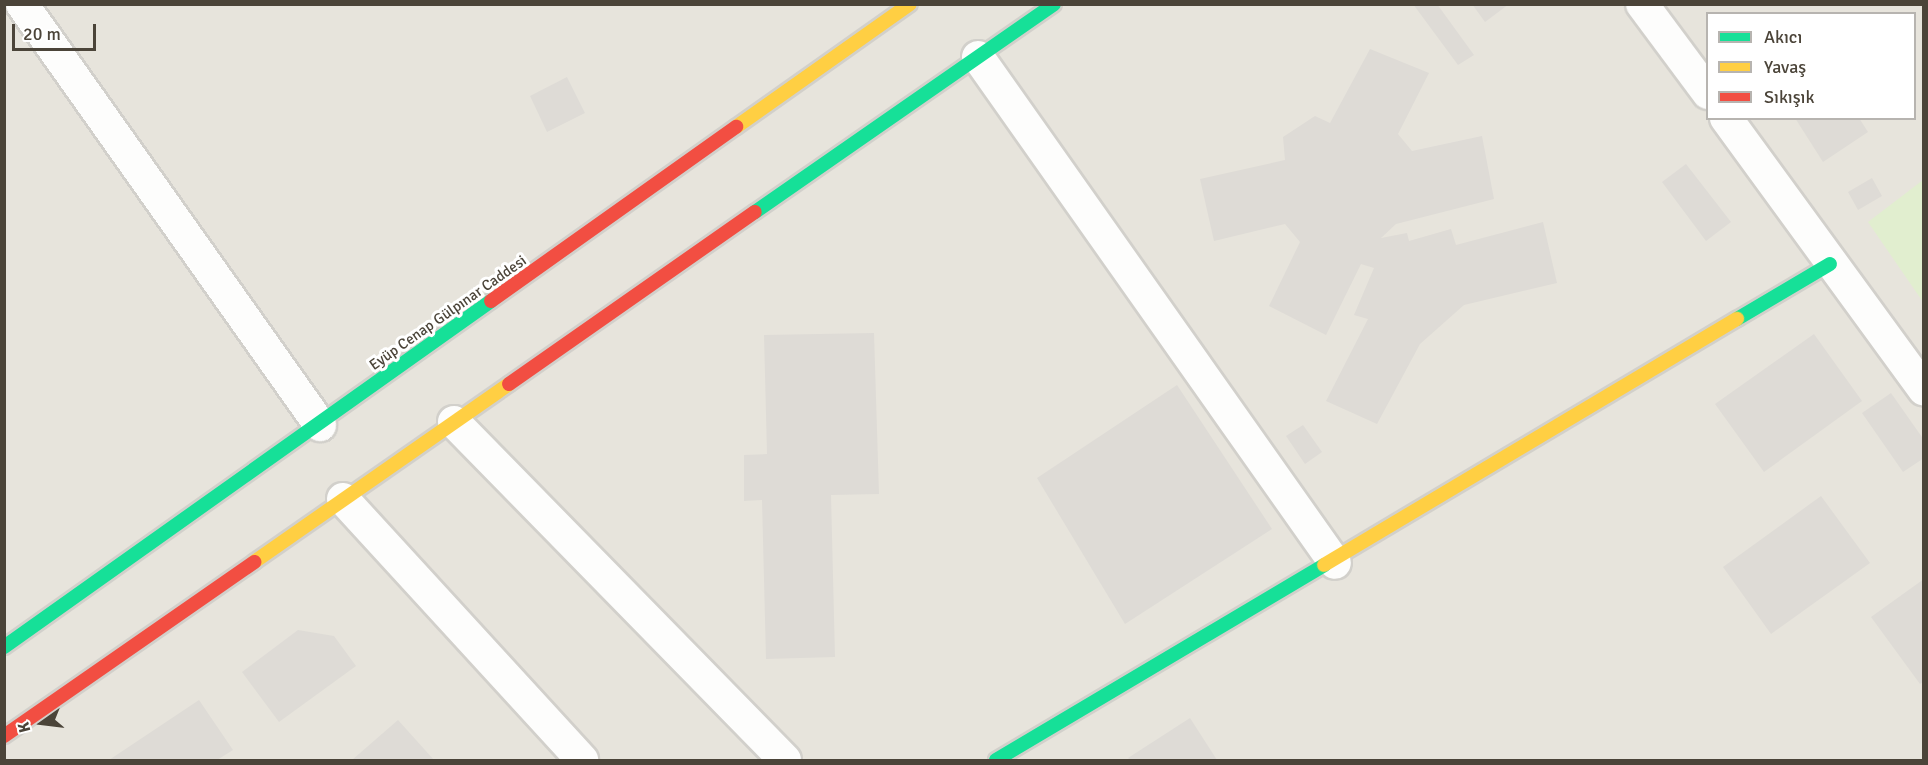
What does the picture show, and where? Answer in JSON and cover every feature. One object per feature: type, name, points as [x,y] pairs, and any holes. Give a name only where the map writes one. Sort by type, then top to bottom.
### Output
[{"type":"main road","points":[[4,736],[1054,4]]},
{"type":"main road","name":"Eyüp Cenap Gülpınar Caddesi","points":[[4,647],[320,425],[893,9]]},
{"type":"main road","points":[[996,760],[1335,563],[1830,264]]},
{"type":"street","points":[[22,4],[320,425]]},
{"type":"street","points":[[1642,4],[1706,92]]},
{"type":"street","points":[[978,57],[1335,563]]},
{"type":"street","points":[[1727,120],[1923,390]]},
{"type":"street","points":[[454,422],[785,760]]},
{"type":"street","points":[[343,499],[582,760]]},
{"type":"shaded area","points":[[5,5],[1923,5],[1923,760],[5,760]]},
{"type":"green space","points":[[1923,180],[1923,302],[1868,222]]},
{"type":"building","points":[[1413,4],[1437,4],[1474,55],[1458,65]]},
{"type":"building","points":[[1472,4],[1509,4],[1485,22]]},
{"type":"building","points":[[1370,49],[1429,73],[1398,134],[1412,151],[1482,136],[1494,199],[1396,224],[1381,238],[1407,233],[1409,241],[1451,229],[1456,245],[1543,222],[1557,283],[1464,305],[1420,344],[1377,424],[1326,401],[1368,319],[1354,315],[1374,268],[1361,264],[1326,335],[1269,306],[1300,242],[1285,224],[1214,241],[1200,179],[1285,160],[1283,137],[1315,116],[1330,123]]},
{"type":"building","points":[[567,77],[585,113],[547,132],[530,96]]},
{"type":"building","points":[[1796,120],[1860,120],[1868,132],[1823,162]]},
{"type":"building","points":[[1686,164],[1731,222],[1706,241],[1662,182]]},
{"type":"building","points":[[1872,178],[1882,196],[1858,210],[1848,192]]},
{"type":"building","points":[[874,333],[879,494],[831,495],[835,657],[766,659],[762,500],[744,501],[744,455],[767,454],[764,335]]},
{"type":"building","points":[[1814,334],[1862,401],[1764,472],[1715,404]]},
{"type":"building","points":[[1177,385],[1272,529],[1125,624],[1037,478]]},
{"type":"building","points":[[1891,393],[1924,440],[1924,458],[1903,472],[1862,413]]},
{"type":"building","points":[[1303,425],[1322,452],[1305,464],[1286,436]]},
{"type":"building","points":[[1821,496],[1870,563],[1771,634],[1723,567]]},
{"type":"building","points":[[1924,579],[1924,681],[1920,684],[1871,617]]},
{"type":"building","points":[[298,630],[334,636],[356,666],[279,722],[242,672]]},
{"type":"building","points":[[199,700],[233,750],[217,760],[109,760]]},
{"type":"building","points":[[1190,718],[1217,760],[1130,760],[1128,758]]},
{"type":"building","points":[[398,720],[434,760],[352,760]]},
{"type":"traffic: fast","points":[[755,212],[1054,4]]},
{"type":"traffic: fast","points":[[1737,319],[1830,264]]},
{"type":"traffic: fast","points":[[4,647],[491,301]]},
{"type":"traffic: fast","points":[[996,760],[1324,565]]},
{"type":"traffic: slow","points":[[736,127],[910,4]]},
{"type":"traffic: slow","points":[[1324,565],[1737,319]]},
{"type":"traffic: slow","points":[[254,562],[509,384]]},
{"type":"traffic: jam","points":[[491,301],[736,127]]},
{"type":"traffic: jam","points":[[509,384],[755,212]]},
{"type":"traffic: jam","points":[[4,736],[254,562]]}]
